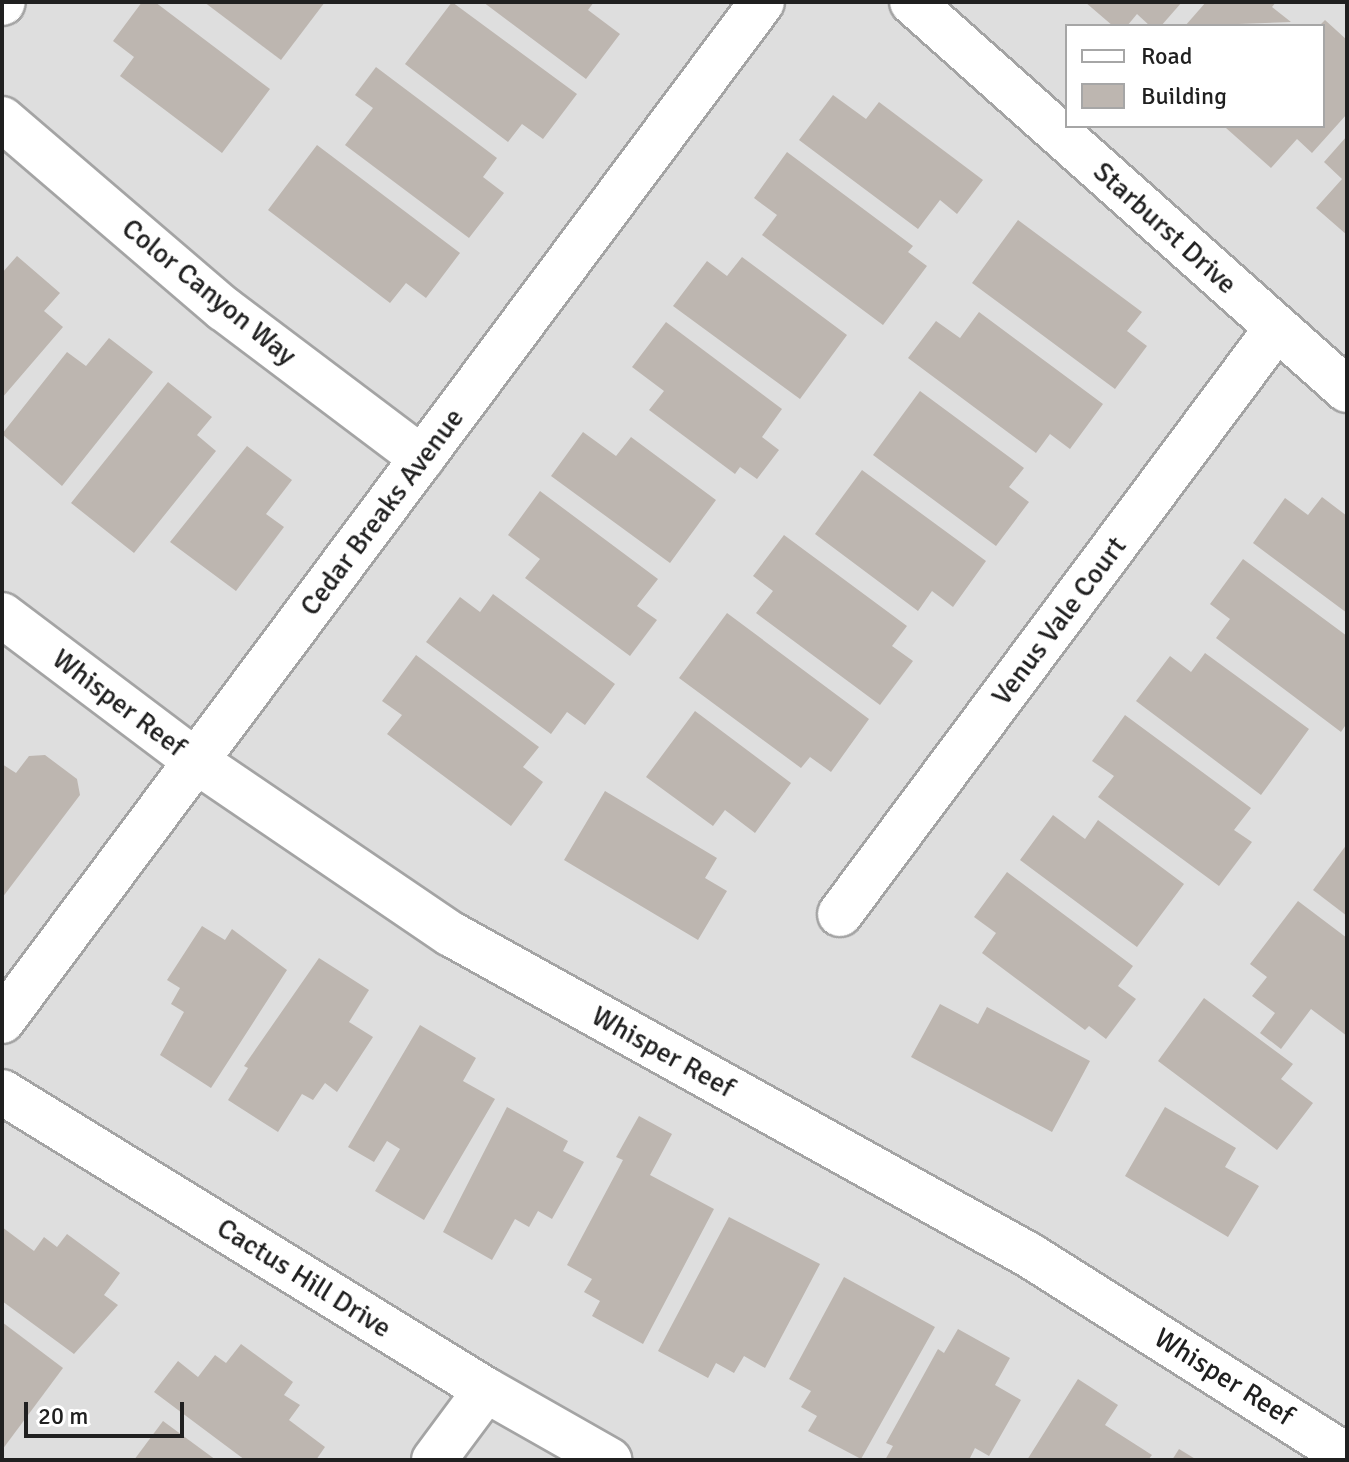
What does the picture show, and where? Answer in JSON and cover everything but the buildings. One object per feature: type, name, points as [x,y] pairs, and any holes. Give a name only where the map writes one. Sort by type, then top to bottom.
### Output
[{"type":"street","name":"Cedar Breaks Avenue","points":[[2,1021],[762,2]]},
{"type":"street","name":"Starburst Drive","points":[[912,2],[1347,390]]},
{"type":"street","name":"Color Canyon Way","points":[[2,119],[224,309],[422,458]]},
{"type":"street","name":"Venus Vale Court","points":[[840,914],[1277,328]]},
{"type":"street","name":"Whisper Reef","points":[[2,615],[196,761],[451,934],[1029,1255],[1347,1456]]},
{"type":"street","name":"Cactus Hill Drive","points":[[2,1092],[486,1390],[609,1460]]},
{"type":"street","points":[[434,1460],[486,1390]]},
{"type":"shaded area","points":[[2,2],[1347,2],[1347,1460],[2,1460]]}]
